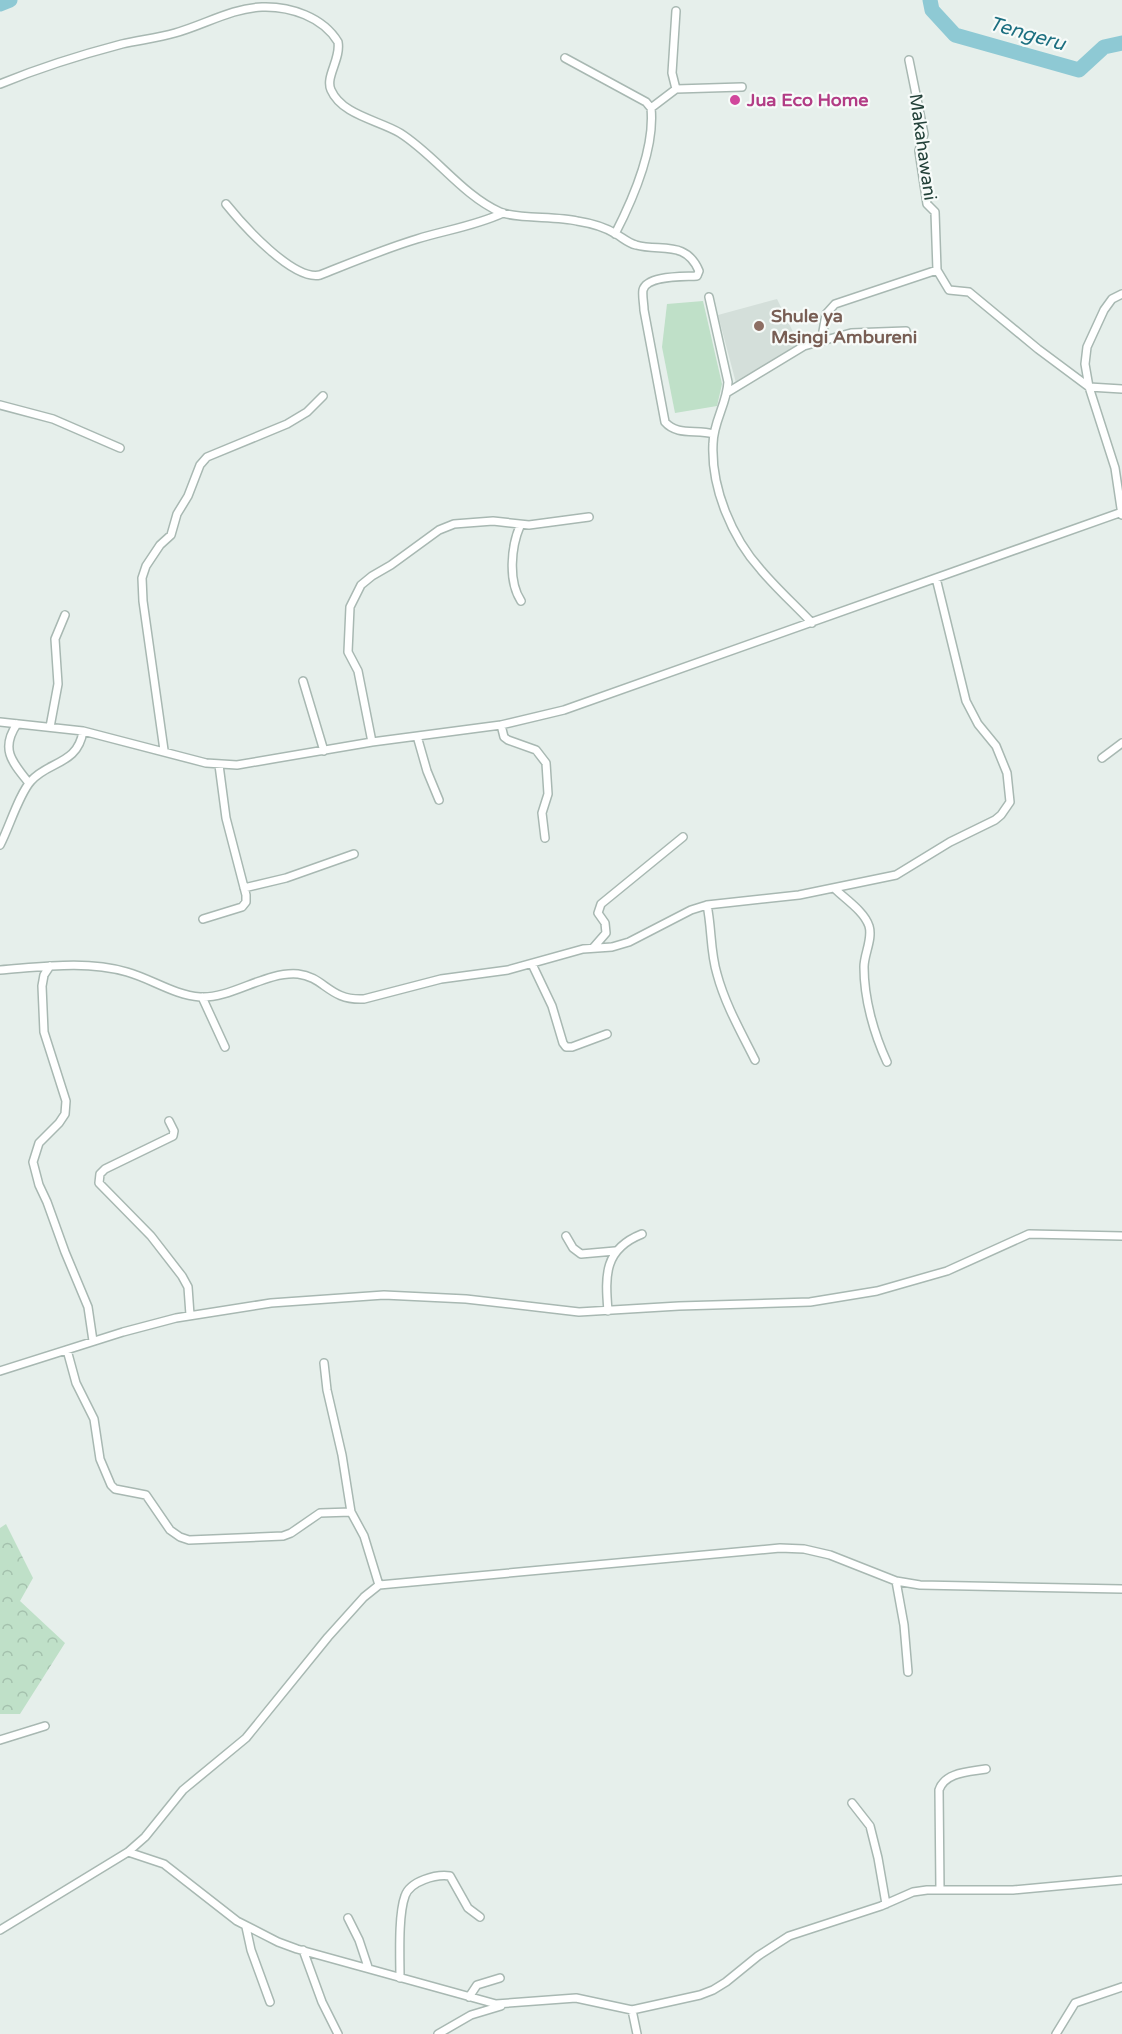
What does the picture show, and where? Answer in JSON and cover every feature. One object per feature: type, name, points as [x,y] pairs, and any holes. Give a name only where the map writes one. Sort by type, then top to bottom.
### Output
[{"type":"street","points":[[0,84],[35,69],[119,45],[174,34],[240,10],[276,7],[304,14],[317,21],[338,42],[338,58],[329,81],[335,98],[349,109],[399,133],[439,163],[482,201],[502,213],[577,220],[615,234],[628,242],[668,248],[687,254],[696,264],[699,271],[697,276],[655,279],[647,283],[643,291],[644,310],[664,422],[670,428],[679,431],[704,431],[714,434]]},
{"type":"street","points":[[676,11],[672,73],[676,89]]},
{"type":"street","points":[[564,58],[646,102],[651,108],[651,128],[646,153],[633,194],[615,234]]},
{"type":"street","name":"Makahawani","points":[[909,60],[924,134],[919,151],[927,204],[935,212],[937,270]]},
{"type":"street","points":[[651,108],[676,89],[742,87]]},
{"type":"street","points":[[226,204],[269,249],[299,272],[311,276],[320,275],[383,249],[486,221],[502,213]]},
{"type":"street","points":[[822,337],[826,314],[836,304],[937,270],[948,290],[969,292],[1038,349],[1089,387],[1122,389]]},
{"type":"street","points":[[0,722],[83,731],[219,765],[261,762],[372,742],[501,725],[564,710],[1122,513],[1115,468],[1089,387],[1085,364],[1086,350],[1104,310],[1112,299],[1122,294]]},
{"type":"street","points":[[709,297],[728,375],[728,392],[714,434],[713,466],[717,489],[738,538],[759,569],[812,623]]},
{"type":"street","points":[[728,392],[804,346],[851,333],[906,331]]},
{"type":"street","points":[[164,750],[143,601],[142,578],[146,566],[160,545],[171,535],[177,514],[188,496],[200,465],[207,457],[287,424],[307,412],[323,396]]},
{"type":"street","points":[[0,405],[53,419],[120,448]]},
{"type":"street","points":[[372,742],[358,671],[348,648],[350,607],[361,585],[392,565],[425,538],[445,527],[476,521],[520,526],[589,517]]},
{"type":"street","points":[[520,526],[515,542],[513,574],[516,592],[521,601]]},
{"type":"street","points":[[0,970],[71,965],[116,969],[202,997],[282,975],[297,974],[314,979],[338,996],[352,1000],[364,999],[441,979],[489,974],[583,949],[612,947],[629,942],[692,910],[707,905],[799,895],[870,881],[904,871],[950,842],[995,820],[1010,802],[1009,785],[1003,760],[996,746],[978,724],[966,701],[936,578]]},
{"type":"street","points":[[50,727],[58,684],[55,639],[65,615]]},
{"type":"street","points":[[303,681],[324,751]]},
{"type":"street","points":[[17,724],[6,738],[6,752],[29,783]]},
{"type":"street","points":[[501,725],[504,737],[536,750],[546,763],[548,794],[542,813],[545,838]]},
{"type":"street","points":[[0,845],[29,783],[75,751],[81,743],[83,731]]},
{"type":"street","points":[[417,736],[427,771],[439,800]]},
{"type":"street","points":[[1102,758],[1122,743]]},
{"type":"street","points":[[203,919],[242,907],[246,902],[226,818],[219,765]]},
{"type":"street","points":[[593,948],[606,933],[605,923],[598,913],[601,904],[683,837]]},
{"type":"street","points":[[244,888],[286,878],[354,854]]},
{"type":"street","points":[[834,888],[861,914],[870,928],[864,964],[867,997],[880,1046],[887,1062]]},
{"type":"street","points":[[707,905],[712,926],[711,945],[717,975],[755,1060]]},
{"type":"street","points":[[532,964],[552,1006],[566,1047],[572,1047],[607,1034]]},
{"type":"street","points":[[50,966],[44,975],[42,986],[44,1032],[66,1101],[65,1114],[60,1123],[39,1143],[33,1162],[39,1185],[88,1307],[93,1341]]},
{"type":"street","points":[[202,997],[225,1047]]},
{"type":"street","points":[[169,1121],[174,1131],[172,1136],[105,1169],[100,1174],[99,1183],[151,1236],[182,1276],[188,1287],[190,1315]]},
{"type":"street","points":[[608,1311],[610,1262],[615,1251],[630,1239],[642,1234]]},
{"type":"street","points":[[0,1371],[93,1341],[190,1315],[271,1303],[384,1295],[466,1299],[563,1312],[810,1302],[877,1291],[947,1271],[1029,1234],[1122,1236]]},
{"type":"street","points":[[567,1236],[573,1248],[580,1254],[615,1251]]},
{"type":"street","points":[[67,1350],[76,1383],[94,1419],[100,1459],[111,1485],[115,1489],[146,1495],[164,1522],[180,1537],[198,1540],[283,1536],[320,1513],[351,1512]]},
{"type":"street","points":[[324,1363],[351,1512],[364,1536],[379,1585]]},
{"type":"street","points":[[0,1930],[128,1852],[145,1837],[183,1790],[246,1738],[317,1650],[364,1597],[379,1585],[780,1548],[804,1549],[830,1555],[896,1581],[949,1587],[1122,1589]]},
{"type":"street","points":[[896,1581],[904,1625],[908,1672]]},
{"type":"street","points":[[0,1740],[45,1726]]},
{"type":"street","points":[[940,1890],[939,1790],[946,1779],[986,1769]]},
{"type":"street","points":[[852,1803],[870,1826],[886,1904]]},
{"type":"street","points":[[128,1852],[164,1864],[246,1926],[278,1942],[400,1978],[506,2005]]},
{"type":"street","points":[[400,1978],[400,1944],[405,1896],[412,1887],[429,1877],[450,1875],[468,1908],[480,1917]]},
{"type":"street","points":[[438,2034],[471,2015],[506,2005],[576,1998],[632,2010],[700,1995],[726,1982],[758,1956],[789,1936],[886,1904],[912,1892],[1022,1890],[1122,1880]]},
{"type":"street","points":[[348,1918],[359,1940],[368,1967]]},
{"type":"street","points":[[246,1926],[251,1950],[270,2002]]},
{"type":"street","points":[[303,1950],[322,2002],[338,2034]]},
{"type":"street","points":[[469,1997],[477,1985],[500,1978]]},
{"type":"street","points":[[1056,2034],[1075,2003],[1122,1987]]},
{"type":"street","points":[[632,2010],[637,2034]]},
{"type":"shaded area","points":[[777,299],[799,344],[736,383],[718,315]]},
{"type":"green space","points":[[703,301],[722,384],[717,406],[675,413],[662,347],[667,304]]},
{"type":"green space","points":[[6,1524],[33,1578],[20,1601],[65,1643],[20,1714],[0,1714],[0,1528]]},
{"type":"waterway","name":"Tengeru","points":[[0,4],[10,0]]},
{"type":"waterway","name":"Tengeru","points":[[930,0],[932,10],[955,35],[1079,70],[1104,47],[1122,43]]},
{"type":"place","name":"Jua Eco Home","points":[[735,100]]},
{"type":"place","name":"Shule ya Msingi Ambureni","points":[[759,326]]}]
